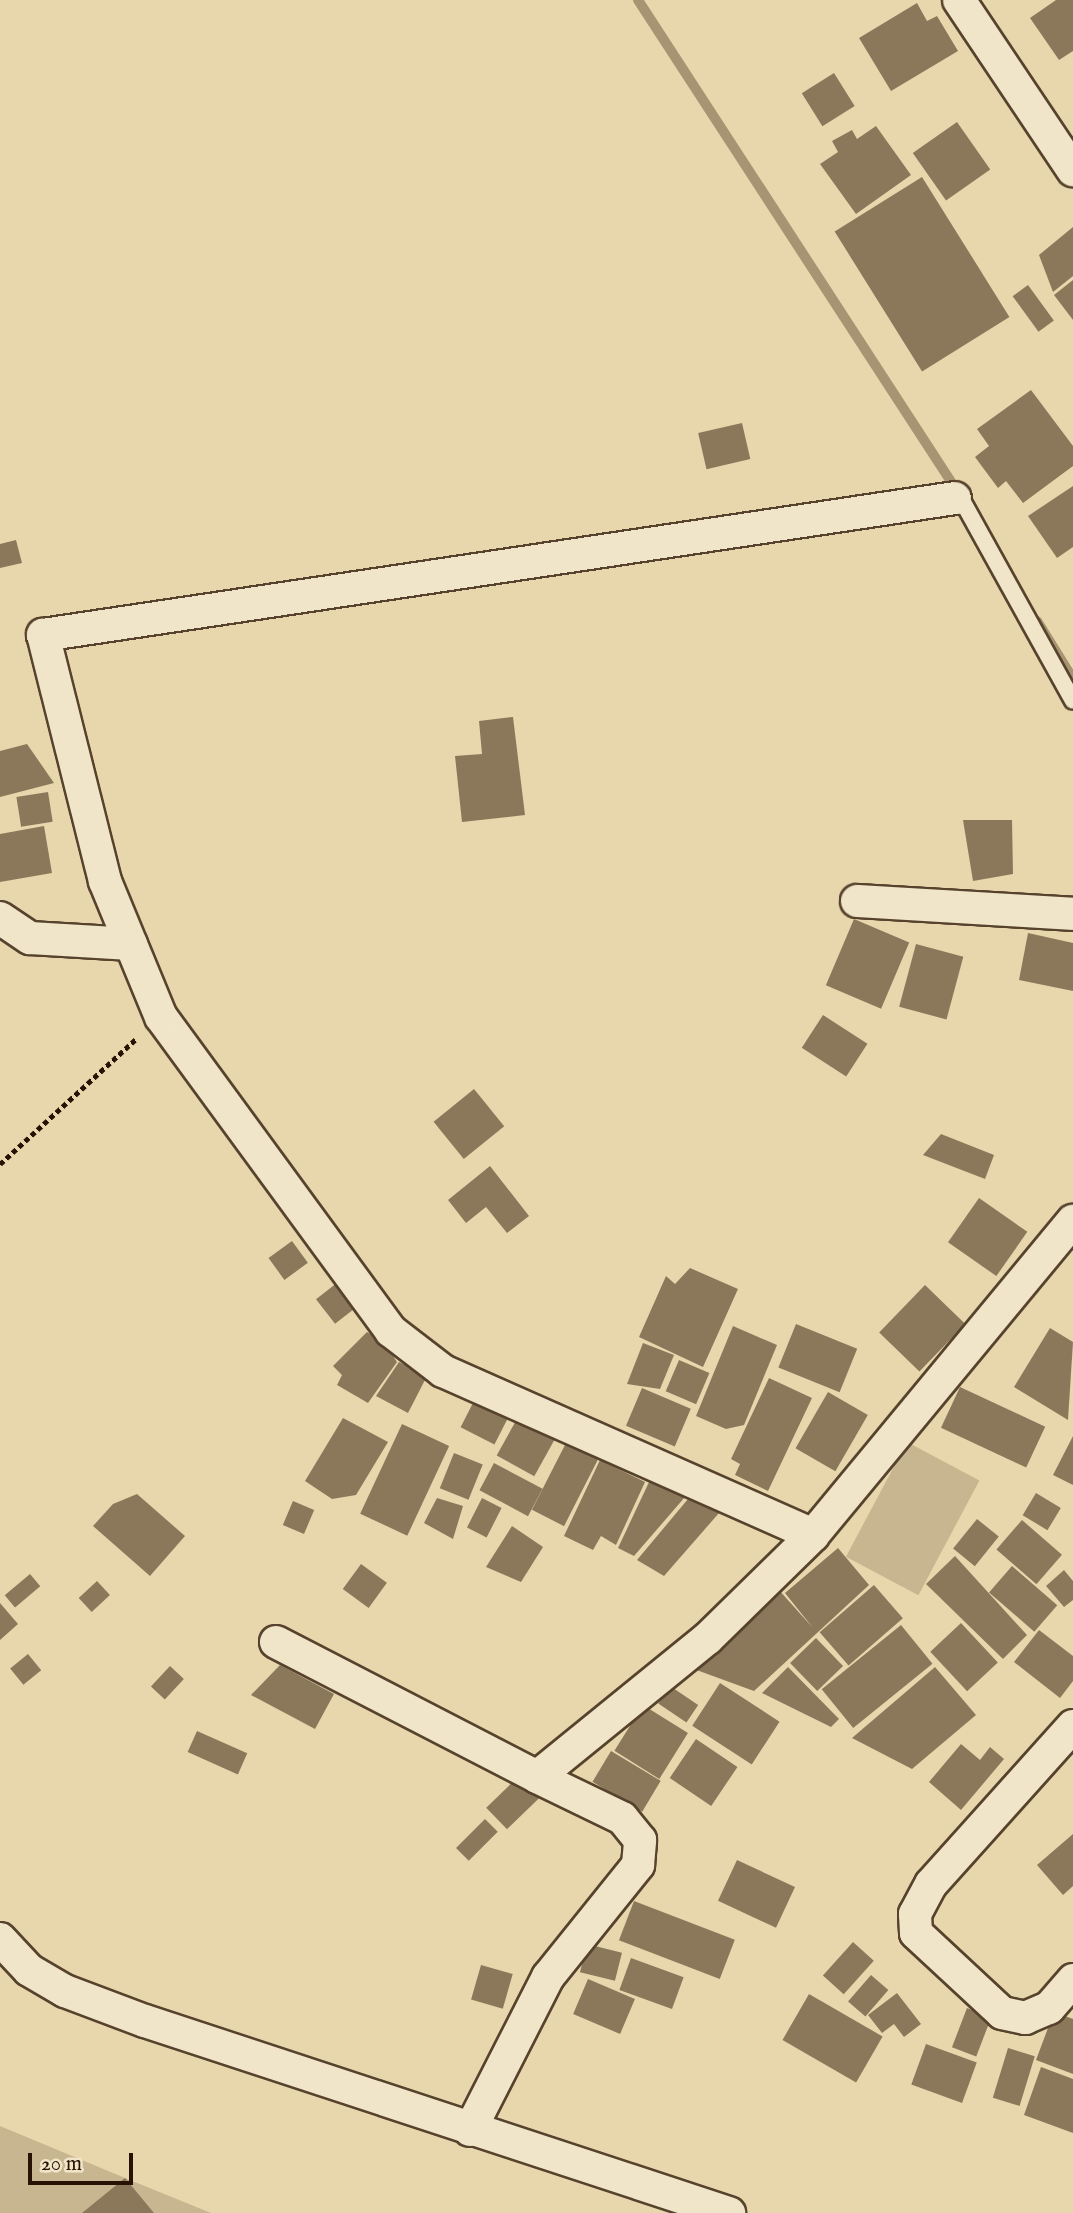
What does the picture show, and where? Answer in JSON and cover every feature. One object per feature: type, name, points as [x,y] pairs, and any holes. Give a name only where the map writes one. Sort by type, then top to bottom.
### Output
[{"type":"street","points":[[959,0],[1073,170]]},
{"type":"street","points":[[813,1535],[443,1370],[391,1331],[161,1017],[105,881],[43,635],[961,494]]},
{"type":"street","points":[[857,901],[1073,914]]},
{"type":"street","points":[[0,918],[30,938],[131,944]]},
{"type":"street","points":[[537,1777],[708,1638],[813,1535],[1073,1221]]},
{"type":"street","points":[[275,1642],[622,1818],[640,1840],[638,1865],[548,1977],[470,2130]]},
{"type":"street","points":[[1073,1726],[931,1884],[915,1913],[916,1933],[1002,2013],[1025,2018],[1049,2008],[1073,1980]]},
{"type":"street","points":[[0,1940],[29,1970],[65,1991],[470,2130],[729,2213]]},
{"type":"lane","points":[[961,494],[1073,701]]},
{"type":"path","points":[[0,1164],[161,1017]]},
{"type":"shaded area","points":[[907,1442],[979,1480],[918,1595],[846,1557]]},
{"type":"shaded area","points":[[0,2126],[125,2178],[211,2213],[0,2213]]},
{"type":"building","points":[[1056,0],[1073,0],[1073,51],[1059,60],[1030,18]]},
{"type":"building","points":[[917,3],[927,21],[937,16],[958,51],[891,91],[859,38]]},
{"type":"building","points":[[834,73],[855,106],[822,126],[802,93]]},
{"type":"building","points":[[957,122],[990,170],[946,200],[913,153]]},
{"type":"building","points":[[876,126],[911,175],[856,214],[820,164],[838,152],[832,141],[852,130],[857,139]]},
{"type":"building","points":[[922,177],[1009,317],[922,372],[835,232]]},
{"type":"building","points":[[1073,227],[1073,276],[1053,292],[1039,255]]},
{"type":"building","points":[[1073,280],[1073,320],[1054,295]]},
{"type":"building","points":[[1028,285],[1054,321],[1038,332],[1013,296]]},
{"type":"building","points":[[1031,390],[1073,446],[1073,466],[1023,503],[1006,481],[998,488],[975,457],[989,446],[977,429]]},
{"type":"building","points":[[742,423],[750,459],[706,469],[698,433]]},
{"type":"building","points":[[1073,486],[1073,547],[1057,558],[1028,516]]},
{"type":"building","points":[[16,540],[22,563],[0,568],[0,544]]},
{"type":"building","points":[[513,717],[525,815],[462,822],[455,756],[482,754],[479,721]]},
{"type":"building","points":[[27,744],[54,783],[0,797],[0,751]]},
{"type":"building","points":[[48,792],[53,822],[21,827],[16,797]]},
{"type":"building","points":[[963,820],[1012,820],[1013,874],[973,881]]},
{"type":"building","points":[[44,826],[52,873],[0,882],[0,834]]},
{"type":"building","points":[[854,919],[909,942],[881,1009],[826,985]]},
{"type":"building","points":[[1028,933],[1073,943],[1073,991],[1019,980]]},
{"type":"building","points":[[916,944],[963,957],[947,1019],[899,1007]]},
{"type":"building","points":[[823,1015],[867,1044],[846,1077],[802,1048]]},
{"type":"building","points":[[474,1089],[504,1126],[464,1159],[434,1122]]},
{"type":"building","points":[[941,1134],[994,1155],[985,1179],[923,1155]]},
{"type":"building","points":[[490,1166],[529,1216],[507,1233],[486,1207],[466,1223],[448,1200]]},
{"type":"building","points":[[979,1198],[1027,1232],[996,1276],[948,1242]]},
{"type":"building","points":[[292,1241],[308,1263],[284,1280],[269,1258]]},
{"type":"building","points":[[690,1268],[738,1289],[703,1367],[639,1337],[666,1276],[675,1284]]},
{"type":"building","points":[[342,1279],[361,1303],[335,1324],[316,1299]]},
{"type":"building","points":[[925,1285],[965,1324],[919,1371],[879,1332]]},
{"type":"building","points":[[796,1324],[857,1349],[840,1392],[778,1368]]},
{"type":"building","points":[[733,1326],[777,1345],[744,1425],[726,1429],[696,1416]]},
{"type":"building","points":[[1050,1328],[1073,1342],[1068,1420],[1014,1387]]},
{"type":"building","points":[[367,1332],[383,1341],[397,1362],[368,1403],[337,1385],[342,1375],[333,1366]]},
{"type":"building","points":[[643,1343],[674,1355],[660,1389],[627,1384]]},
{"type":"building","points":[[679,1360],[709,1373],[696,1404],[666,1391]]},
{"type":"building","points":[[399,1362],[427,1376],[408,1413],[376,1396]]},
{"type":"building","points":[[769,1378],[812,1398],[768,1491],[735,1475],[740,1464],[731,1459]]},
{"type":"building","points":[[960,1387],[1045,1427],[1026,1468],[941,1428]]},
{"type":"building","points":[[642,1388],[691,1409],[675,1446],[626,1426]]},
{"type":"building","points":[[828,1392],[868,1415],[835,1471],[796,1448]]},
{"type":"building","points":[[476,1397],[510,1414],[494,1445],[461,1427]]},
{"type":"building","points":[[518,1417],[556,1438],[534,1476],[497,1455]]},
{"type":"building","points":[[343,1418],[388,1442],[356,1495],[332,1499],[305,1481]]},
{"type":"building","points":[[402,1424],[449,1446],[407,1536],[360,1514]]},
{"type":"building","points":[[1073,1436],[1073,1485],[1053,1475]]},
{"type":"building","points":[[566,1443],[598,1459],[564,1526],[532,1510]]},
{"type":"building","points":[[454,1453],[483,1465],[469,1500],[440,1488]]},
{"type":"building","points":[[600,1460],[645,1482],[616,1545],[601,1536],[593,1550],[564,1536]]},
{"type":"building","points":[[494,1463],[543,1489],[528,1516],[479,1490]]},
{"type":"building","points":[[650,1480],[685,1497],[634,1556],[618,1548]]},
{"type":"building","points":[[1036,1493],[1061,1508],[1047,1530],[1023,1515]]},
{"type":"building","points":[[137,1494],[185,1536],[150,1576],[93,1526],[113,1504]]},
{"type":"building","points":[[437,1498],[463,1506],[453,1539],[424,1523]]},
{"type":"building","points":[[482,1498],[502,1508],[487,1537],[467,1527]]},
{"type":"building","points":[[688,1499],[719,1513],[664,1576],[637,1560]]},
{"type":"building","points":[[293,1501],[314,1510],[304,1534],[283,1525]]},
{"type":"building","points":[[977,1519],[999,1537],[975,1566],[953,1549]]},
{"type":"building","points":[[1022,1520],[1062,1555],[1036,1584],[996,1549]]},
{"type":"building","points":[[512,1526],[543,1547],[521,1582],[486,1567]]},
{"type":"building","points":[[838,1548],[869,1585],[754,1691],[691,1668],[778,1589],[813,1628],[785,1593]]},
{"type":"building","points":[[955,1556],[1027,1635],[1003,1659],[926,1584]]},
{"type":"building","points":[[361,1564],[387,1583],[369,1608],[343,1589]]},
{"type":"building","points":[[1012,1566],[1057,1605],[1034,1632],[989,1592]]},
{"type":"building","points":[[1064,1570],[1073,1581],[1073,1600],[1064,1607],[1046,1586]]},
{"type":"building","points":[[30,1574],[40,1586],[15,1607],[5,1595]]},
{"type":"building","points":[[97,1581],[110,1595],[92,1612],[79,1598]]},
{"type":"building","points":[[874,1585],[903,1618],[849,1665],[820,1632]]},
{"type":"building","points":[[0,1603],[18,1624],[0,1640]]},
{"type":"building","points":[[961,1623],[998,1662],[967,1691],[930,1652]]},
{"type":"building","points":[[901,1625],[932,1664],[853,1728],[822,1689]]},
{"type":"building","points":[[1039,1630],[1073,1656],[1073,1681],[1060,1698],[1014,1662]]},
{"type":"building","points":[[816,1638],[843,1666],[817,1691],[790,1663]]},
{"type":"building","points":[[28,1654],[41,1670],[23,1685],[10,1668]]},
{"type":"building","points":[[280,1665],[334,1694],[315,1729],[251,1695]]},
{"type":"building","points":[[170,1666],[184,1679],[165,1699],[151,1686]]},
{"type":"building","points":[[788,1667],[839,1719],[831,1727],[762,1693]]},
{"type":"building","points":[[935,1667],[976,1715],[912,1769],[852,1738]]},
{"type":"building","points":[[720,1683],[780,1722],[752,1764],[692,1726]]},
{"type":"building","points":[[670,1686],[698,1705],[686,1722],[658,1703]]},
{"type":"building","points":[[643,1705],[688,1733],[659,1779],[614,1751]]},
{"type":"building","points":[[197,1731],[247,1753],[238,1774],[188,1752]]},
{"type":"building","points":[[696,1739],[737,1767],[711,1806],[670,1778]]},
{"type":"building","points":[[961,1744],[980,1760],[990,1747],[1004,1759],[961,1810],[929,1782]]},
{"type":"building","points":[[611,1751],[661,1781],[642,1812],[592,1782]]},
{"type":"building","points":[[520,1775],[541,1797],[507,1829],[486,1808]]},
{"type":"building","points":[[485,1819],[498,1832],[469,1861],[456,1848]]},
{"type":"building","points":[[1073,1834],[1073,1886],[1063,1895],[1037,1865]]},
{"type":"building","points":[[737,1860],[795,1887],[776,1928],[718,1901]]},
{"type":"building","points":[[634,1901],[735,1940],[720,1979],[619,1940]]},
{"type":"building","points":[[853,1942],[874,1961],[844,1994],[823,1975]]},
{"type":"building","points":[[587,1944],[622,1953],[615,1981],[580,1972]]},
{"type":"building","points":[[631,1958],[684,1977],[672,2009],[619,1990]]},
{"type":"building","points":[[481,1965],[513,1974],[503,2009],[471,2000]]},
{"type":"building","points":[[871,1975],[888,1990],[865,2017],[848,2001]]},
{"type":"building","points":[[588,1979],[635,1999],[620,2034],[573,2014]]},
{"type":"building","points":[[897,1993],[921,2024],[904,2037],[894,2024],[882,2033],[868,2015]]},
{"type":"building","points":[[809,1994],[883,2036],[856,2082],[782,2040]]},
{"type":"building","points":[[967,2008],[991,2017],[976,2057],[952,2047]]},
{"type":"building","points":[[1054,2012],[1073,2019],[1073,2074],[1036,2060]]},
{"type":"building","points":[[926,2044],[977,2062],[962,2103],[911,2084]]},
{"type":"building","points":[[1008,2048],[1035,2056],[1020,2106],[993,2098]]},
{"type":"building","points":[[1041,2067],[1073,2079],[1073,2133],[1024,2115]]},
{"type":"building","points":[[125,2178],[154,2213],[82,2213]]},
{"type":"waterway","points":[[638,0],[959,494]]},
{"type":"waterway","points":[[1037,621],[1073,679]]}]
